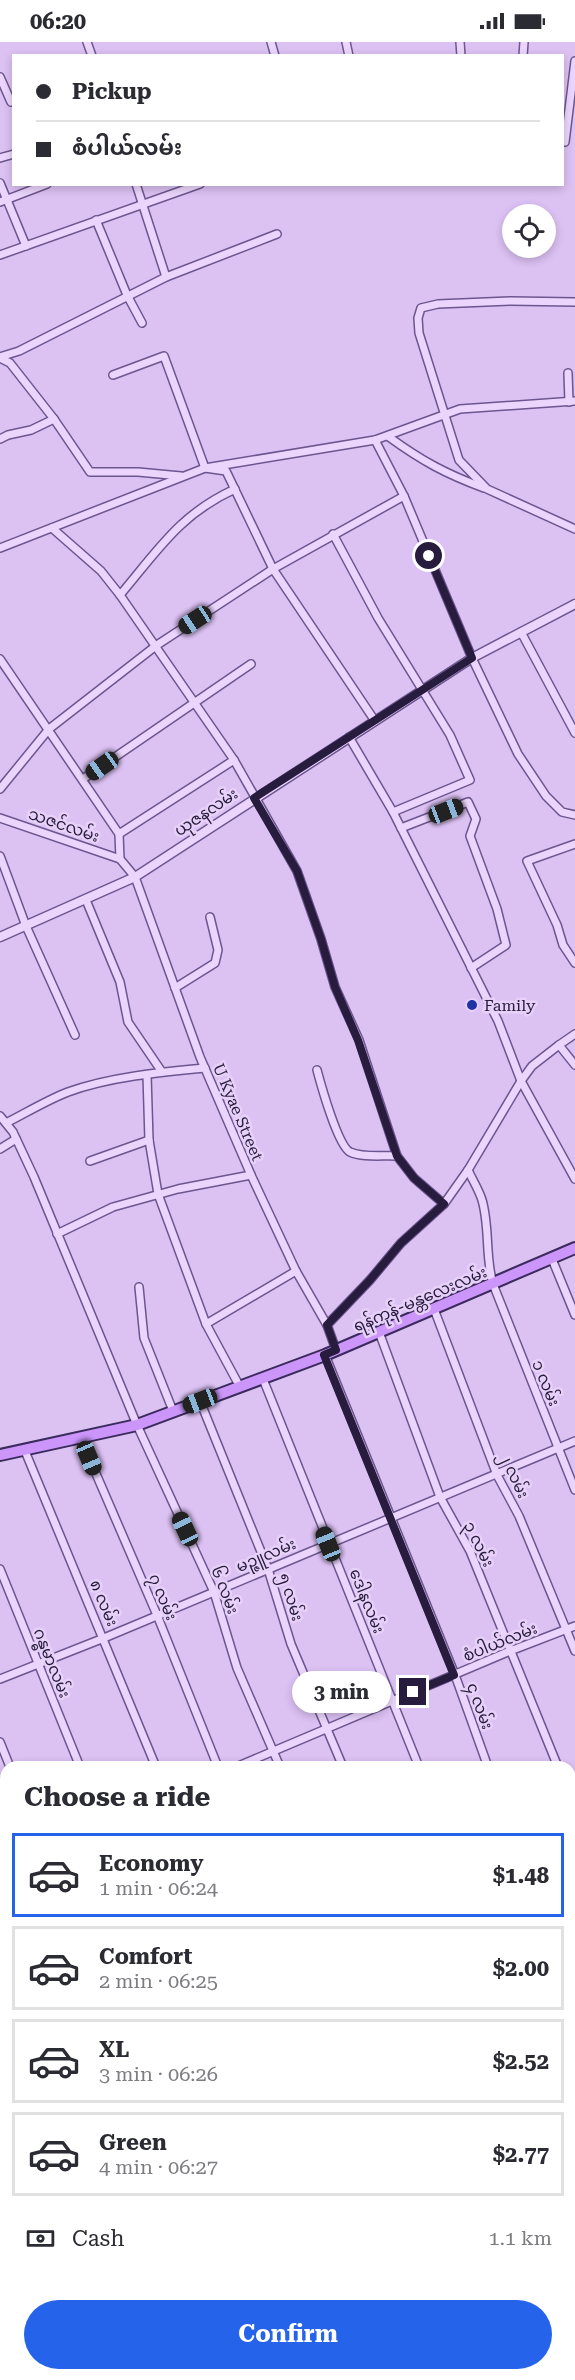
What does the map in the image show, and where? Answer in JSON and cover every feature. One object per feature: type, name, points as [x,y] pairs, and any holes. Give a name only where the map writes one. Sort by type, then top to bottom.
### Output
[{"type":"main road","name":"ရန်ကုန်-မန္တလေးလမ်း","points":[[0,1455],[137,1425],[324,1355],[575,1248]]},
{"type":"street","points":[[575,61],[564,142],[575,142]]},
{"type":"street","points":[[0,77],[11,102]]},
{"type":"street","points":[[0,183],[3,200],[26,246]]},
{"type":"street","points":[[3,200],[42,186]]},
{"type":"street","points":[[136,186],[166,277]]},
{"type":"street","points":[[0,255],[194,186]]},
{"type":"street","points":[[96,220],[127,295],[142,323]]},
{"type":"street","points":[[0,358],[19,351],[166,277],[277,234]]},
{"type":"street","points":[[487,489],[459,460],[419,333],[418,318],[422,308],[438,304],[510,301],[575,302]]},
{"type":"street","points":[[113,375],[164,356],[205,468]]},
{"type":"street","points":[[0,358],[10,363],[54,419],[90,472],[138,472],[182,476]]},
{"type":"street","points":[[0,548],[205,468],[389,437],[446,414],[471,408],[572,401],[568,373]]},
{"type":"street","points":[[0,439],[30,430],[54,419]]},
{"type":"street","points":[[389,437],[420,460],[451,476],[487,489],[575,529]]},
{"type":"street","points":[[375,440],[404,496],[472,658],[518,754],[546,796],[562,812],[575,815]]},
{"type":"street","points":[[205,468],[226,471],[273,568],[375,721]]},
{"type":"street","points":[[120,595],[161,543],[183,522],[211,500],[235,489]]},
{"type":"street","points":[[0,789],[49,729],[157,645],[273,568],[404,496]]},
{"type":"street","points":[[52,528],[101,571],[120,595],[157,645],[234,760],[297,871],[335,987],[358,1040],[397,1156],[414,1178],[444,1204]]},
{"type":"street","points":[[333,534],[378,618],[450,735],[470,780],[393,812]]},
{"type":"street","name":"ယုဇနလမ်း","points":[[0,937],[135,877],[472,658],[575,604]]},
{"type":"street","points":[[521,632],[575,733]]},
{"type":"street","points":[[0,659],[3,669],[49,729],[119,834],[120,859]]},
{"type":"street","points":[[83,779],[251,664]]},
{"type":"street","points":[[349,737],[393,812],[498,1021],[520,1081],[575,1179]]},
{"type":"street","points":[[119,834],[234,760]]},
{"type":"street","points":[[401,828],[468,802],[476,819],[470,836],[473,849],[497,909],[506,945],[471,968]]},
{"type":"street","name":"သဇင်လမ်း","points":[[0,818],[120,859]]},
{"type":"street","points":[[575,844],[527,861],[557,925],[563,945],[575,963]]},
{"type":"street","points":[[0,856],[26,927],[75,1035]]},
{"type":"street","name":"U Kyae Street","points":[[120,859],[135,877],[205,1068],[251,1175],[296,1271],[327,1325],[336,1350]]},
{"type":"street","points":[[86,900],[120,982],[128,1022],[162,1071]]},
{"type":"street","points":[[175,988],[215,963],[218,950],[210,917]]},
{"type":"street","points":[[327,1325],[401,1243],[444,1204],[468,1170],[520,1081],[532,1066],[575,1034]]},
{"type":"street","points":[[559,1045],[575,1065]]},
{"type":"street","points":[[6,1123],[67,1092],[84,1087],[162,1071],[205,1068]]},
{"type":"street","points":[[317,1070],[337,1136],[344,1148],[358,1154],[397,1156]]},
{"type":"street","points":[[147,1074],[149,1140],[158,1194],[206,1324],[240,1387]]},
{"type":"street","name":"၆ လမ်း","points":[[0,1116],[16,1139],[137,1425],[214,1592],[237,1668],[277,1761]]},
{"type":"street","points":[[0,1149],[16,1139]]},
{"type":"street","points":[[90,1161],[149,1140]]},
{"type":"street","name":"၁ လမ်း","points":[[468,1170],[482,1199],[486,1218],[488,1268],[493,1284],[575,1490]]},
{"type":"street","points":[[57,1234],[113,1207],[158,1194],[251,1175]]},
{"type":"street","points":[[552,1259],[575,1315]]},
{"type":"street","points":[[206,1324],[296,1271]]},
{"type":"street","points":[[139,1287],[144,1338],[173,1411]]},
{"type":"street","name":"၂ လမ်း","points":[[434,1309],[497,1475],[519,1516],[575,1651]]},
{"type":"street","name":"၃ လမ်း","points":[[379,1332],[440,1497],[470,1551],[556,1761]]},
{"type":"street","name":"၄ လမ်း","points":[[324,1355],[454,1675],[486,1761]]},
{"type":"street","name":"ဒေါနလမ်း","points":[[262,1379],[417,1761]]},
{"type":"street","name":"၅ လမ်း","points":[[200,1401],[268,1569],[291,1644],[341,1761]]},
{"type":"street","name":"၇ လမ်း","points":[[81,1438],[157,1615],[216,1761]]},
{"type":"street","name":"မဉ္ဇူလမ်း","points":[[0,1679],[104,1638],[575,1441]]},
{"type":"street","name":"၈ လမ်း","points":[[25,1451],[154,1761]]},
{"type":"street","name":"ဂန္ဓမာလမ်း","points":[[0,1569],[78,1761]]},
{"type":"street","name":"စံပါယ်လမ်း","points":[[250,1761],[510,1651],[575,1626]]},
{"type":"street","points":[[0,1742],[8,1761]]},
{"type":"place","name":"Family","points":[[472,1005]]},
{"type":"route","points":[[413,1692],[454,1675],[324,1355],[336,1350],[327,1325],[354,1298],[401,1243],[444,1204],[414,1178],[397,1156],[358,1040],[335,987],[297,871],[254,798],[472,658],[429,556]]}]
